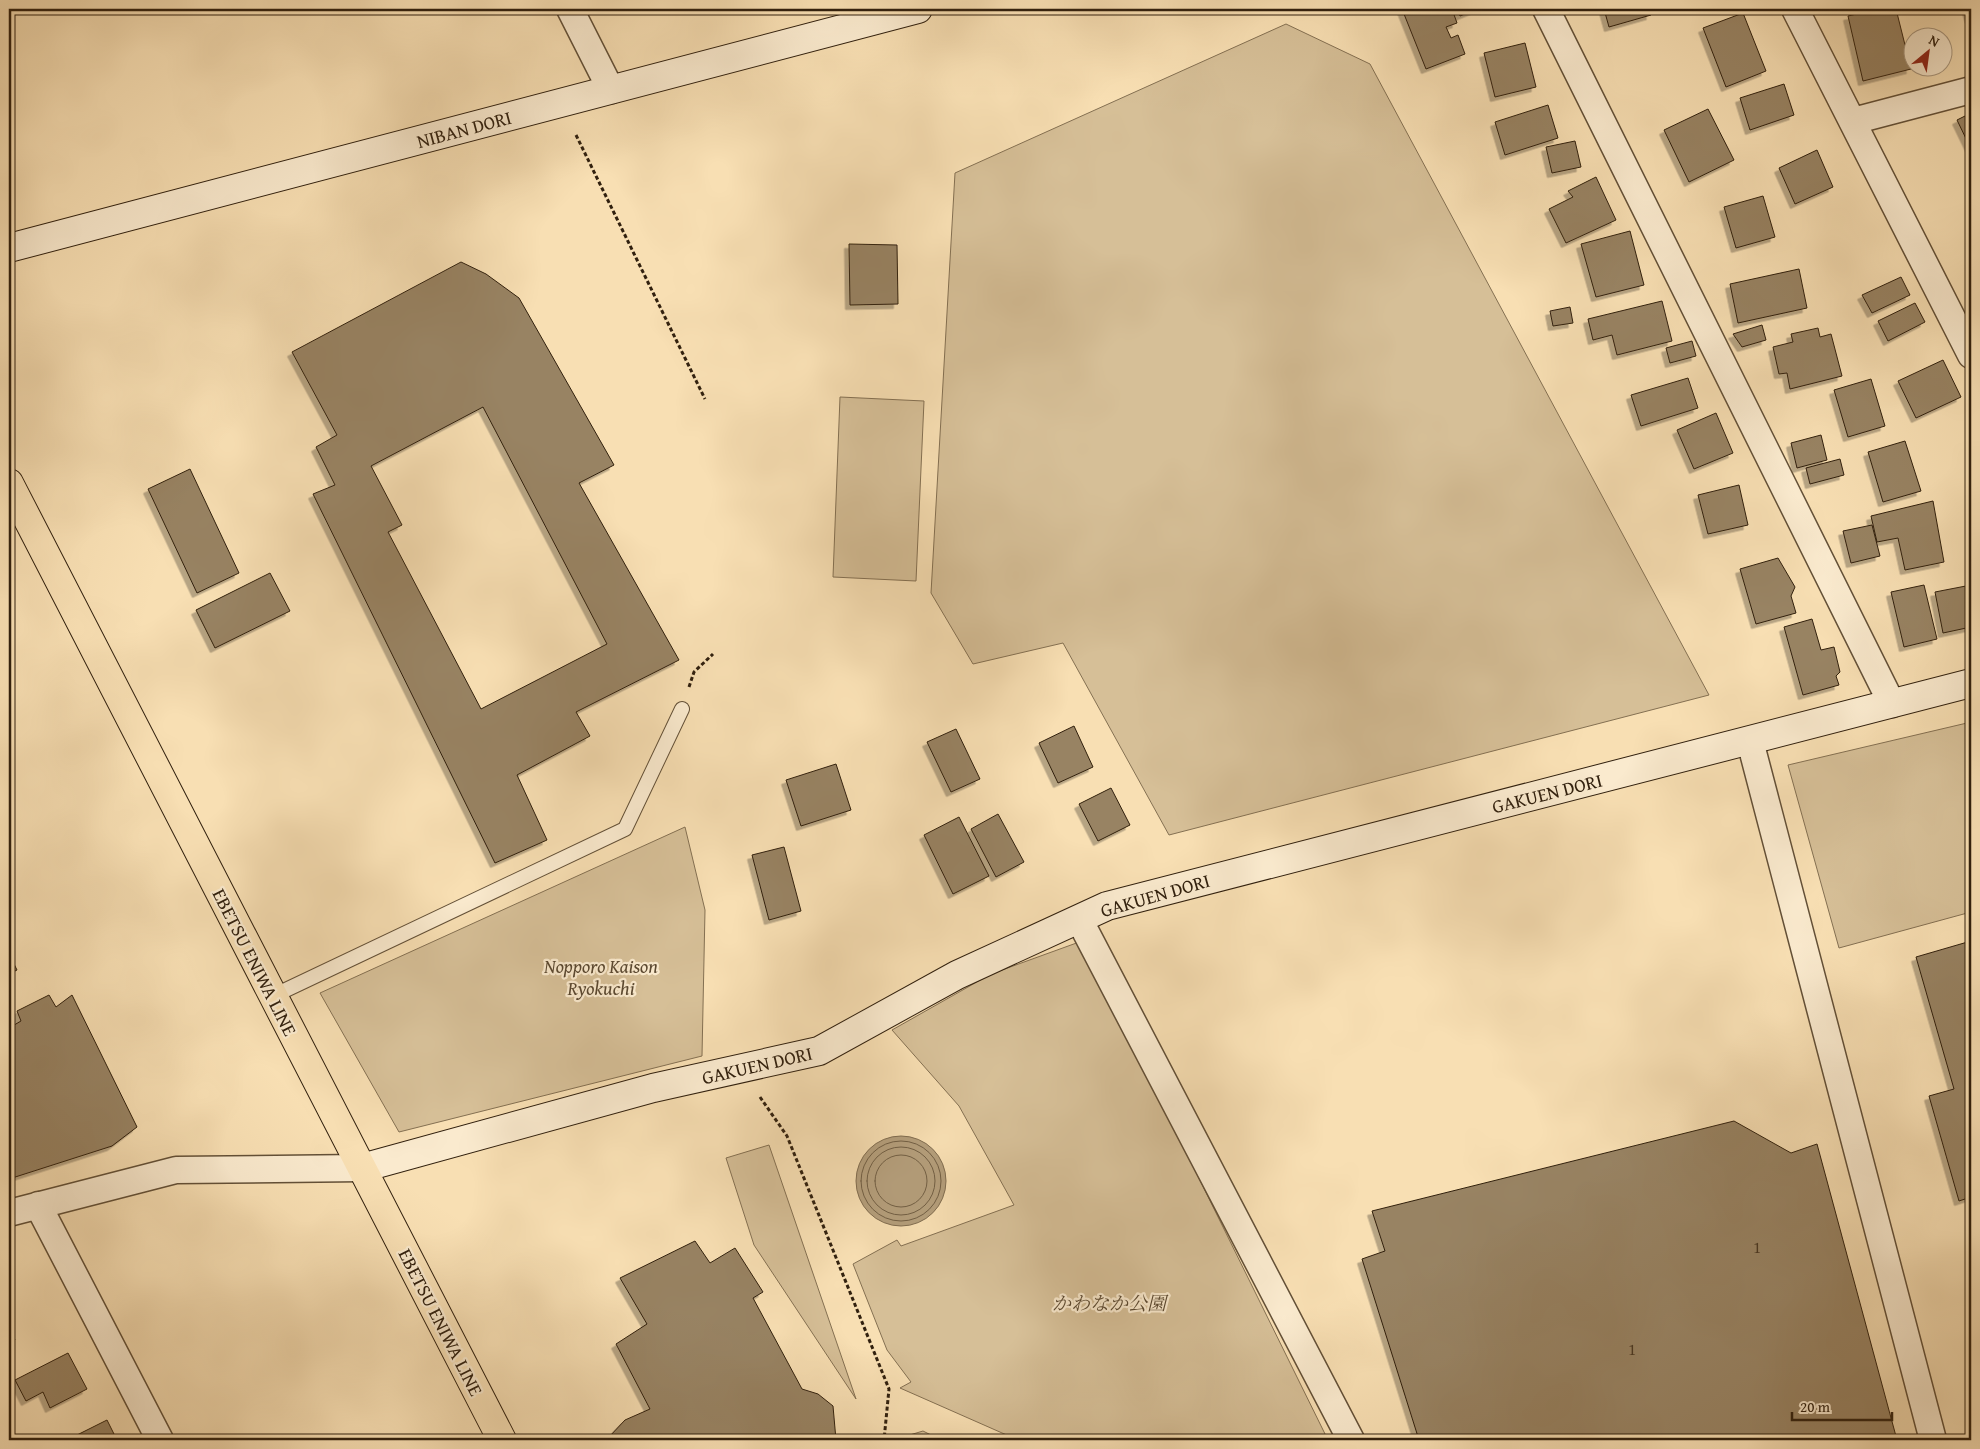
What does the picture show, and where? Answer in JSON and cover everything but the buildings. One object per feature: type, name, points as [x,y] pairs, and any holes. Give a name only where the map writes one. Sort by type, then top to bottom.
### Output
[{"type":"main road","name":"EBETSU ENIWA LINE","points":[[9,483],[502,1440]]},
{"type":"street","points":[[570,9],[611,90]]},
{"type":"street","name":"NIBAN DORI","points":[[9,248],[918,9]]},
{"type":"street","points":[[1546,9],[1892,704]]},
{"type":"street","points":[[1795,9],[1971,355]]},
{"type":"street","points":[[1852,121],[1971,90]]},
{"type":"street","name":"GAKUEN DORI","points":[[362,1168],[653,1088],[819,1051],[957,975],[1108,906],[1971,683]]},
{"type":"street","points":[[1750,741],[1933,1440]]},
{"type":"street","points":[[1079,919],[1351,1440]]},
{"type":"street","points":[[9,1213],[176,1170],[362,1168]]},
{"type":"street","points":[[38,1205],[160,1440]]},
{"type":"lane","points":[[273,996],[625,829],[682,709]]},
{"type":"path","points":[[576,135],[705,399]]},
{"type":"path","points":[[682,709],[694,672],[713,654]]},
{"type":"path","points":[[760,1096],[787,1136],[889,1389],[884,1440]]},
{"type":"green space","points":[[1286,24],[1370,64],[1709,695],[1169,835],[1063,643],[973,664],[931,593],[955,173]]},
{"type":"green space","points":[[840,397],[924,401],[916,581],[833,577]]},
{"type":"green space","points":[[1967,723],[1971,737],[1971,912],[1839,948],[1788,765]]},
{"type":"green space","name":"Nopporo Kaison Ryokuchi","points":[[685,827],[705,910],[702,1056],[399,1132],[320,993]]},
{"type":"green space","name":"かわなか公園","points":[[1082,941],[1328,1440],[1018,1440],[900,1388],[911,1382],[887,1350],[853,1264],[897,1240],[901,1246],[1014,1205],[959,1106],[892,1030],[991,974]]},
{"type":"green space","points":[[769,1145],[856,1399],[754,1245],[726,1158]]},
{"type":"green space","points":[[923,1431],[941,1440],[893,1440]]},
{"type":"water","points":[[901,1136],[918,1139],[933,1149],[943,1164],[946,1181],[943,1198],[933,1213],[918,1223],[901,1226],[884,1223],[869,1213],[859,1198],[856,1181],[859,1164],[869,1149],[884,1139]]}]
